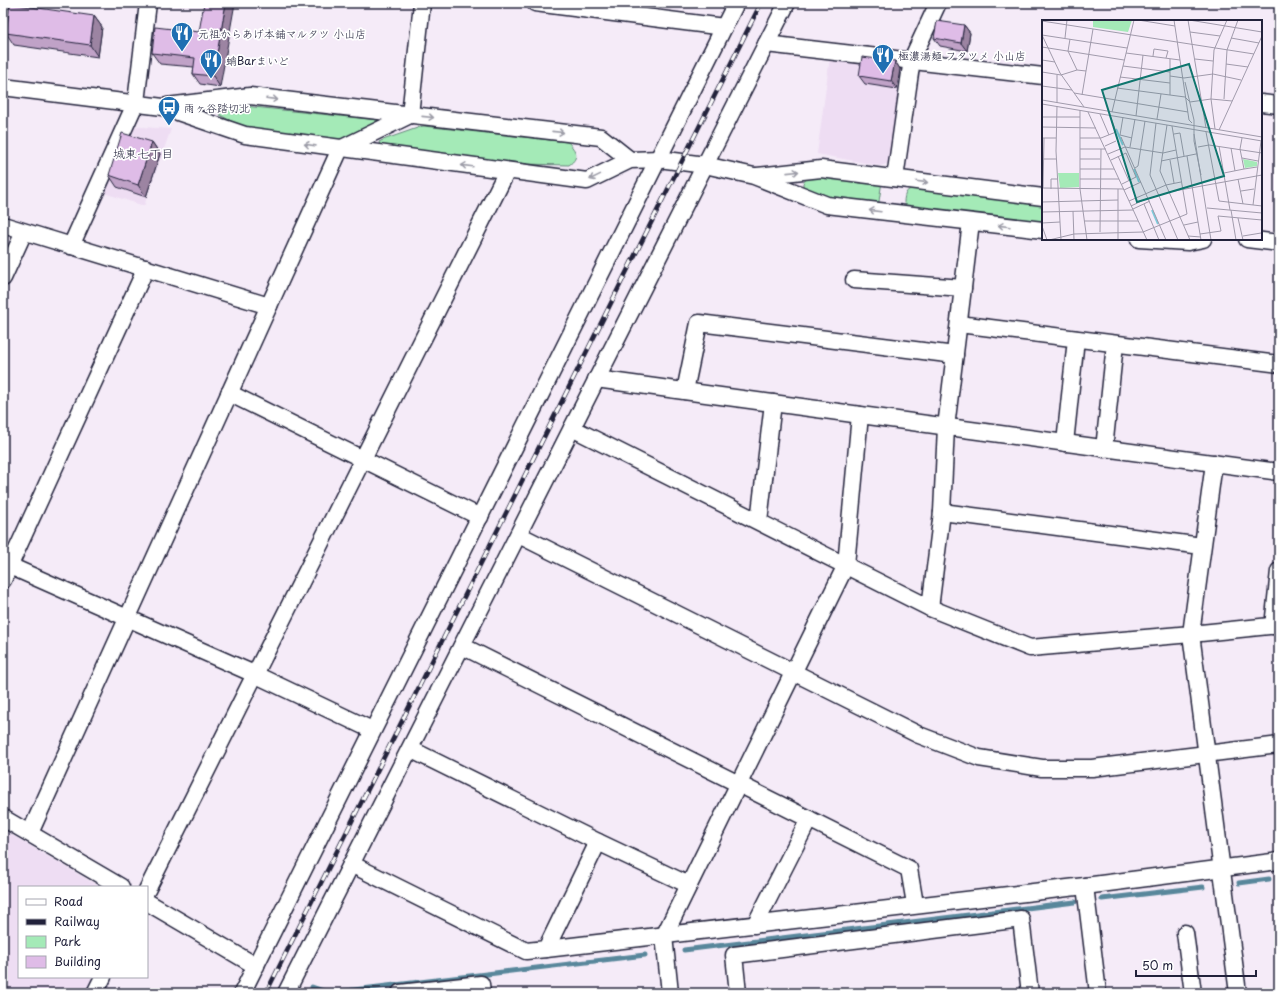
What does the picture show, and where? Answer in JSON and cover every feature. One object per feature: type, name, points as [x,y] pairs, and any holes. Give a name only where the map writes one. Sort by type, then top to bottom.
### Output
[{"type":"street","points":[[71,246],[136,102],[148,3]]},
{"type":"street","points":[[410,115],[422,3]]},
{"type":"street","points":[[535,3],[724,27]]},
{"type":"street","points":[[242,993],[736,3]]},
{"type":"street","points":[[286,993],[787,3]]},
{"type":"street","points":[[895,178],[912,59],[938,3]]},
{"type":"street","points":[[766,44],[912,59],[1042,76]]},
{"type":"street","points":[[3,87],[136,102],[163,107],[245,135],[340,149],[587,181],[630,160],[659,159],[705,166],[754,176],[827,205],[1042,230]]},
{"type":"street","points":[[163,107],[250,96],[601,137],[630,160]]},
{"type":"street","points":[[1262,103],[1279,106]]},
{"type":"street","points":[[30,833],[340,149],[410,115]]},
{"type":"street","points":[[754,176],[821,169],[1042,197]]},
{"type":"street","points":[[148,888],[507,171]]},
{"type":"street","points":[[930,608],[942,512],[946,427],[971,222]]},
{"type":"street","points":[[3,225],[269,306]]},
{"type":"street","points":[[3,278],[24,232]]},
{"type":"street","points":[[1155,240],[1188,242],[1198,240]]},
{"type":"street","points":[[1255,240],[1279,243]]},
{"type":"street","points":[[146,268],[5,569],[128,618],[254,674],[372,730]]},
{"type":"street","points":[[854,280],[963,288]]},
{"type":"street","points":[[685,391],[699,323],[955,355]]},
{"type":"street","points":[[959,324],[1279,364]]},
{"type":"street","points":[[1065,443],[1076,339]]},
{"type":"street","points":[[1104,449],[1115,344]]},
{"type":"street","points":[[596,379],[1279,472]]},
{"type":"street","points":[[229,393],[480,517]]},
{"type":"street","points":[[759,521],[773,403]]},
{"type":"street","points":[[670,993],[664,936],[846,565],[860,416]]},
{"type":"street","points":[[572,428],[930,608],[1030,648],[1276,626],[1279,571]]},
{"type":"street","points":[[1214,463],[1191,634],[1238,993]]},
{"type":"street","points":[[942,512],[1202,546]]},
{"type":"street","points":[[518,535],[919,735],[980,758],[1042,768],[1078,768],[1279,745]]},
{"type":"street","points":[[462,646],[909,869],[915,904]]},
{"type":"street","points":[[410,749],[598,842],[689,885]]},
{"type":"street","points":[[3,818],[119,886]]},
{"type":"street","points":[[755,925],[809,819]]},
{"type":"street","points":[[546,949],[598,842]]},
{"type":"street","points":[[351,864],[526,951],[664,936],[915,904],[1085,886],[1279,861]]},
{"type":"street","points":[[1085,886],[1098,993]]},
{"type":"street","points":[[148,903],[256,966]]},
{"type":"street","points":[[738,993],[734,955],[1021,919],[1030,993]]},
{"type":"street","points":[[1185,933],[1193,993]]},
{"type":"street","points":[[95,993],[102,978]]},
{"type":"street","points":[[400,993],[481,984],[482,993]]},
{"type":"shaded area","points":[[830,57],[904,68],[895,160],[881,166],[817,154]]},
{"type":"shaded area","points":[[129,126],[171,129],[144,206],[98,191]]},
{"type":"shaded area","points":[[3,830],[98,886],[18,886],[18,978],[94,978],[87,993],[3,993]]},
{"type":"green space","points":[[244,106],[387,121],[342,140],[240,126],[220,115],[219,112],[222,109]]},
{"type":"green space","points":[[423,126],[568,142],[575,151],[576,157],[569,165],[522,164],[380,145],[379,142],[383,140]]},
{"type":"green space","points":[[824,174],[882,181],[878,208],[830,201],[803,189],[803,183],[808,177]]},
{"type":"green space","points":[[917,186],[1042,203],[1042,227],[910,211],[904,203],[908,190]]},
{"type":"building","points":[[204,3],[226,3],[213,76],[193,74],[195,58],[152,53],[155,27],[199,32]]},
{"type":"building","points":[[10,4],[94,16],[90,45],[6,33]]},
{"type":"building","points":[[937,21],[964,25],[961,43],[934,38]]},
{"type":"building","points":[[862,57],[895,61],[891,81],[859,76]]},
{"type":"building","points":[[122,133],[152,142],[138,185],[109,175]]},
{"type":"waterway","points":[[1239,883],[1269,879]]},
{"type":"waterway","points":[[1102,899],[1203,887]]},
{"type":"waterway","points":[[684,950],[1075,902]]},
{"type":"waterway","points":[[312,987],[329,993],[645,955]]},
{"type":"railway","points":[[266,993],[761,3]]},
{"type":"place","name":"元祖からあげ本舗マルタツ 小山店","points":[[182,52]]},
{"type":"place","name":"極濃湯麺 フタツメ 小山店","points":[[883,74]]},
{"type":"place","name":"蛸Barまいど","points":[[211,80]]},
{"type":"place","name":"雨ヶ谷踏切北","points":[[169,126]]},
{"type":"district","name":"城東七丁目","points":[[143,153]]}]
